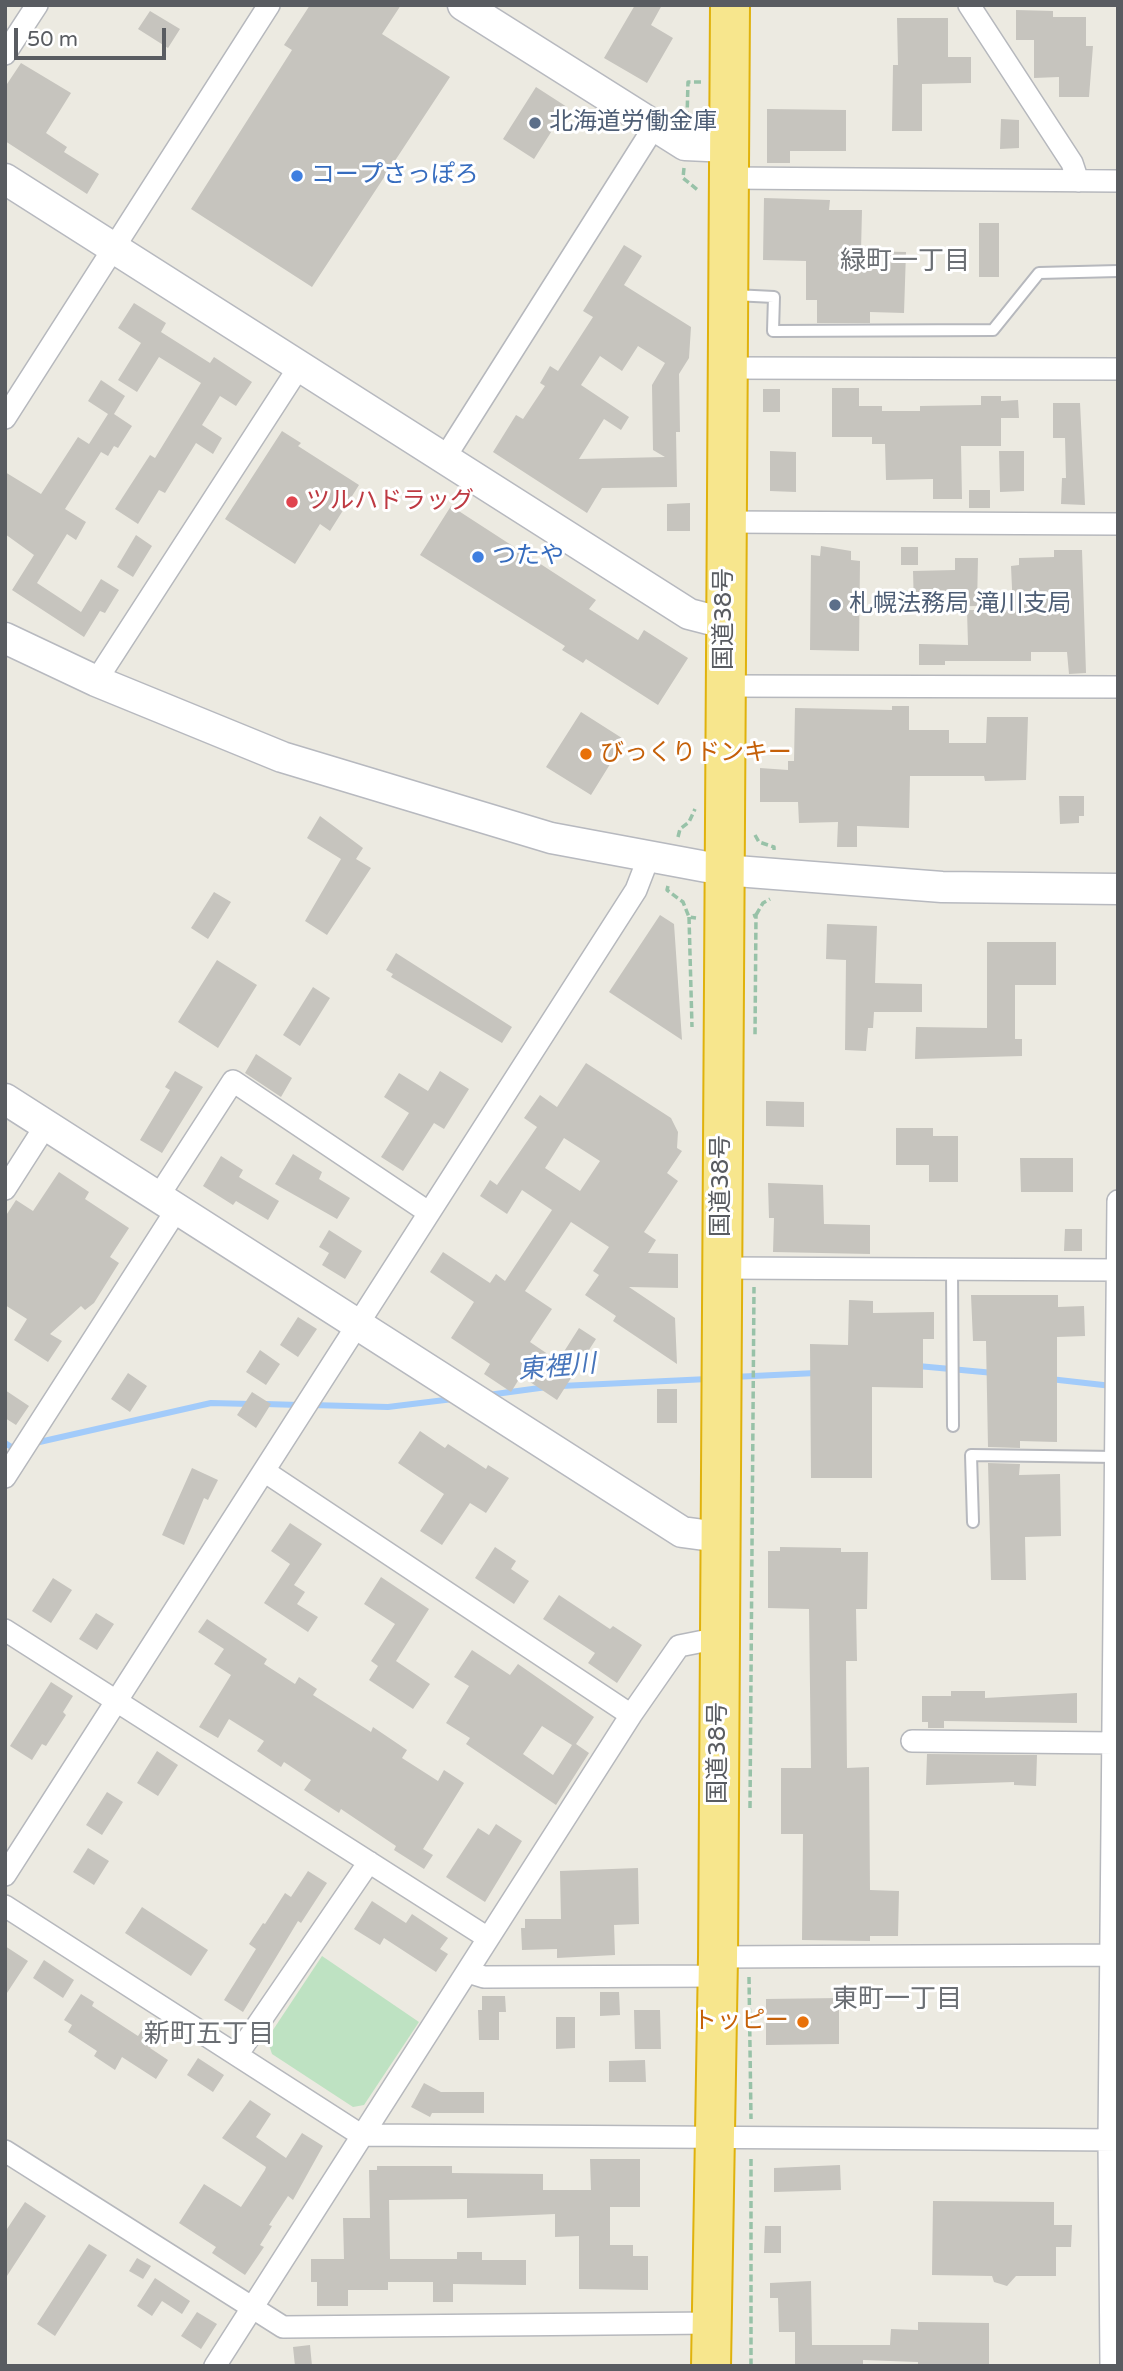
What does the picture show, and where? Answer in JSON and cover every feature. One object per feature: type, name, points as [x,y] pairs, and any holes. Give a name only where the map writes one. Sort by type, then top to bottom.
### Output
[{"type":"highway","name":"国道38号","points":[[711,2366],[713,2323],[733,2137],[719,1638],[719,1537],[738,1268],[723,870],[730,5]]},
{"type":"street","points":[[5,54],[37,5]]},
{"type":"street","points":[[5,418],[269,5]]},
{"type":"street","points":[[463,5],[653,127],[685,145],[729,162],[1118,181]]},
{"type":"street","points":[[969,5],[1072,163],[1078,181]]},
{"type":"street","points":[[444,460],[653,127]]},
{"type":"street","points":[[5,179],[689,614],[724,623]]},
{"type":"street","points":[[96,681],[299,367]]},
{"type":"street","points":[[726,369],[1118,369]]},
{"type":"street","points":[[725,522],[1118,524]]},
{"type":"street","points":[[5,638],[96,681],[282,757],[551,838],[648,859],[723,870],[942,887],[1118,889]]},
{"type":"street","points":[[724,686],[1118,687]]},
{"type":"street","points":[[5,1875],[636,890],[648,859]]},
{"type":"street","points":[[5,1477],[168,1203],[233,1081],[428,1212]]},
{"type":"street","points":[[5,1099],[682,1532],[719,1537]]},
{"type":"street","points":[[5,1189],[46,1125]]},
{"type":"street","points":[[1111,2366],[1118,1200]]},
{"type":"street","points":[[738,1268],[1117,1270]]},
{"type":"street","points":[[264,1471],[631,1715]]},
{"type":"street","points":[[5,1630],[488,1938]]},
{"type":"street","points":[[215,2366],[631,1715],[679,1646],[719,1638]]},
{"type":"street","points":[[912,1741],[1116,1743]]},
{"type":"street","points":[[237,2055],[369,1862]]},
{"type":"street","points":[[5,1906],[361,2135],[1113,2140]]},
{"type":"street","points":[[468,1972],[484,1977],[728,1964],[1115,1955]]},
{"type":"street","points":[[5,2151],[283,2327],[713,2323]]},
{"type":"lane","points":[[727,295],[774,297],[773,331],[993,330],[1039,274],[1118,271]]},
{"type":"lane","points":[[952,1270],[953,1426]]},
{"type":"lane","points":[[973,1522],[971,1455],[1117,1445]]},
{"type":"path","points":[[738,1268],[750,1808]]},
{"type":"path","points":[[728,1964],[733,2137],[751,2366]]},
{"type":"green space","points":[[322,1956],[419,2022],[364,2105],[353,2107],[272,2054],[267,2039]]},
{"type":"building","name":"コープさっぽろ","points":[[310,5],[401,5],[382,34],[450,77],[312,287],[191,209],[292,50],[284,45]]},
{"type":"building","points":[[635,5],[662,5],[651,25],[673,38],[647,83],[604,58]]},
{"type":"building","points":[[1016,10],[1053,11],[1053,17],[1086,17],[1086,46],[1093,46],[1089,97],[1059,97],[1059,77],[1034,78],[1034,40],[1016,40]]},
{"type":"building","points":[[150,11],[180,29],[168,48],[138,29]]},
{"type":"building","points":[[897,18],[948,18],[948,57],[971,57],[971,83],[922,84],[922,131],[892,131],[893,65],[898,65]]},
{"type":"building","points":[[21,63],[71,93],[46,133],[67,147],[64,152],[99,174],[87,194],[5,141],[5,87]]},
{"type":"building","name":"北海道労働金庫","points":[[536,87],[567,107],[534,159],[503,139]]},
{"type":"building","points":[[767,109],[846,110],[846,151],[790,151],[790,163],[767,163]]},
{"type":"building","points":[[1001,119],[1019,120],[1019,148],[1000,149]]},
{"type":"building","points":[[764,198],[830,200],[829,210],[862,210],[861,251],[906,252],[904,313],[870,312],[870,323],[817,323],[817,300],[806,300],[806,261],[763,260]]},
{"type":"building","points":[[979,223],[999,223],[999,277],[979,277]]},
{"type":"building","points":[[624,245],[642,256],[624,285],[691,327],[689,358],[679,374],[677,487],[602,488],[587,513],[493,452],[516,415],[523,419],[545,386],[540,383],[550,366],[558,371],[593,317],[583,311]],"holes":[[[638,346],[665,363],[652,385],[653,450],[665,457],[579,459],[604,419],[621,430],[629,417],[581,385],[600,356],[622,371]]]},
{"type":"building","points":[[134,303],[166,323],[161,332],[210,363],[214,357],[252,382],[236,406],[220,396],[202,425],[222,438],[213,454],[196,443],[165,493],[159,490],[138,524],[115,509],[150,455],[155,458],[201,383],[159,357],[137,392],[118,380],[141,343],[118,328]]},
{"type":"building","points":[[101,380],[125,396],[114,414],[132,426],[118,448],[114,446],[108,456],[101,452],[65,509],[86,522],[76,540],[67,534],[37,583],[81,612],[101,579],[119,590],[105,613],[100,611],[84,637],[12,590],[34,555],[5,534],[5,472],[41,494],[78,437],[89,444],[108,414],[88,401]]},
{"type":"building","points":[[832,388],[859,388],[859,406],[882,406],[882,411],[920,411],[920,406],[981,405],[981,396],[1001,396],[1001,401],[1018,400],[1019,418],[1001,418],[1001,446],[961,446],[962,499],[933,499],[933,479],[886,480],[885,444],[872,444],[872,437],[832,437]]},
{"type":"building","points":[[763,389],[780,389],[780,412],[763,412]]},
{"type":"building","points":[[1053,403],[1080,403],[1085,505],[1061,504],[1062,478],[1066,478],[1065,438],[1053,438]]},
{"type":"building","name":"ツルハドラッグ","points":[[282,431],[301,443],[298,446],[359,485],[330,531],[320,524],[295,564],[225,519]]},
{"type":"building","points":[[770,451],[796,452],[796,492],[770,491]]},
{"type":"building","points":[[999,451],[1024,451],[1024,491],[1000,492]]},
{"type":"building","points":[[969,490],[990,490],[990,508],[969,508]]},
{"type":"building","points":[[690,503],[690,531],[667,531],[667,504]]},
{"type":"building","points":[[451,506],[596,600],[589,609],[638,640],[644,630],[688,658],[658,705],[586,659],[583,663],[562,650],[565,646],[420,555]]},
{"type":"building","points":[[136,535],[152,546],[133,577],[117,567]]},
{"type":"building","name":"札幌法務局 滝川支局","points":[[821,546],[851,551],[851,560],[860,561],[859,651],[810,650],[811,555],[820,556]]},
{"type":"building","points":[[901,547],[918,547],[918,565],[901,565]]},
{"type":"building","points":[[1054,550],[1082,550],[1086,673],[1069,674],[1067,652],[1031,652],[1031,661],[945,661],[945,665],[919,665],[919,644],[968,645],[967,610],[1013,610],[1011,566],[1019,565],[1019,558],[1054,557]]},
{"type":"building","points":[[955,558],[978,558],[977,606],[914,607],[913,571],[955,570]]},
{"type":"building","points":[[892,706],[909,706],[909,730],[949,730],[949,743],[986,743],[987,717],[1028,717],[1026,780],[985,781],[984,776],[910,776],[909,828],[857,826],[857,847],[837,847],[838,822],[799,823],[798,802],[760,802],[760,768],[788,770],[788,761],[794,761],[795,708],[892,710]]},
{"type":"building","name":"びっくりドンキー","points":[[581,712],[625,740],[591,795],[546,767]]},
{"type":"building","points":[[1059,796],[1084,796],[1084,816],[1079,816],[1079,823],[1060,824]]},
{"type":"building","points":[[320,816],[363,848],[356,859],[371,868],[327,935],[305,921],[341,859],[307,838]]},
{"type":"building","points":[[214,892],[231,902],[208,939],[191,928]]},
{"type":"building","points":[[660,915],[674,924],[682,1040],[609,992]]},
{"type":"building","points":[[827,924],[877,926],[875,983],[922,984],[922,1012],[874,1012],[873,1028],[868,1028],[866,1051],[845,1050],[846,960],[826,959]]},
{"type":"building","points":[[987,942],[1056,942],[1056,985],[1015,985],[1015,1039],[1022,1039],[1022,1056],[915,1059],[916,1027],[987,1028]]},
{"type":"building","points":[[396,953],[512,1027],[502,1043],[391,977],[393,974],[386,970]]},
{"type":"building","points":[[217,960],[257,985],[218,1048],[178,1022]]},
{"type":"building","points":[[313,987],[330,998],[300,1046],[283,1035]]},
{"type":"building","points":[[256,1054],[292,1078],[281,1097],[245,1073]]},
{"type":"building","points":[[586,1063],[671,1118],[678,1132],[677,1148],[682,1151],[667,1173],[678,1181],[644,1232],[656,1240],[648,1253],[678,1254],[678,1288],[629,1287],[675,1318],[677,1364],[613,1321],[616,1316],[585,1295],[599,1275],[593,1271],[609,1247],[571,1222],[525,1291],[552,1309],[530,1342],[558,1361],[579,1328],[596,1339],[557,1400],[521,1376],[511,1392],[484,1374],[490,1364],[451,1338],[474,1302],[430,1272],[443,1252],[490,1283],[496,1274],[505,1281],[552,1210],[522,1190],[507,1214],[480,1196],[490,1180],[497,1185],[537,1127],[524,1118],[540,1095],[557,1107]],"holes":[[[564,1138],[600,1161],[580,1191],[545,1168]]]},
{"type":"building","points":[[175,1071],[203,1087],[162,1153],[140,1140],[170,1090],[165,1087]]},
{"type":"building","points":[[440,1071],[469,1089],[444,1129],[434,1123],[403,1171],[381,1157],[409,1113],[384,1097],[399,1073],[428,1091]]},
{"type":"building","points":[[766,1101],[804,1102],[804,1127],[766,1126]]},
{"type":"building","points":[[896,1128],[933,1128],[933,1136],[958,1136],[958,1182],[929,1182],[929,1165],[896,1165]]},
{"type":"building","points":[[293,1154],[322,1172],[319,1179],[350,1198],[337,1219],[275,1184]]},
{"type":"building","points":[[221,1156],[243,1170],[239,1177],[279,1201],[268,1220],[236,1201],[233,1205],[203,1186]]},
{"type":"building","points":[[1020,1158],[1073,1158],[1073,1192],[1021,1192]]},
{"type":"building","points":[[59,1172],[89,1192],[85,1199],[129,1228],[110,1257],[119,1263],[94,1303],[85,1310],[81,1306],[50,1334],[62,1341],[48,1362],[14,1340],[27,1319],[5,1305],[5,1217],[16,1200],[33,1211]]},
{"type":"building","points":[[768,1183],[823,1185],[824,1224],[870,1225],[870,1254],[773,1252],[774,1218],[769,1218]]},
{"type":"building","points":[[1065,1229],[1082,1229],[1082,1251],[1064,1251]]},
{"type":"building","points":[[329,1230],[362,1251],[345,1279],[322,1265],[329,1253],[319,1247]]},
{"type":"building","points":[[971,1295],[1058,1295],[1058,1307],[1084,1306],[1085,1336],[1057,1337],[1057,1442],[1020,1441],[1020,1448],[988,1447],[986,1341],[973,1341]]},
{"type":"building","points":[[849,1300],[873,1301],[873,1313],[934,1312],[934,1339],[923,1339],[923,1388],[872,1387],[872,1478],[811,1478],[810,1344],[848,1345]]},
{"type":"building","points":[[298,1317],[317,1329],[298,1357],[280,1345]]},
{"type":"building","points":[[260,1350],[280,1364],[266,1385],[246,1372]]},
{"type":"building","points":[[128,1373],[147,1386],[130,1412],[111,1399]]},
{"type":"building","points":[[657,1389],[677,1389],[677,1423],[657,1423]]},
{"type":"building","points":[[5,1390],[29,1406],[16,1425],[5,1418]]},
{"type":"building","points":[[252,1392],[271,1404],[256,1428],[237,1415]]},
{"type":"building","points":[[420,1431],[445,1448],[448,1444],[486,1469],[488,1465],[509,1478],[486,1513],[470,1503],[442,1545],[420,1531],[444,1494],[398,1463]]},
{"type":"building","points":[[988,1463],[1020,1464],[1019,1475],[1060,1474],[1061,1536],[1025,1537],[1026,1580],[991,1580]]},
{"type":"building","points":[[192,1468],[218,1480],[208,1500],[204,1498],[184,1545],[162,1535]]},
{"type":"building","points":[[290,1523],[322,1544],[294,1585],[305,1592],[297,1604],[318,1617],[308,1632],[264,1603],[290,1564],[271,1551]]},
{"type":"building","points":[[495,1547],[516,1561],[511,1569],[529,1581],[514,1604],[475,1578]]},
{"type":"building","points":[[780,1547],[841,1548],[841,1552],[868,1552],[867,1609],[856,1609],[857,1661],[846,1661],[847,1768],[869,1767],[870,1890],[899,1891],[898,1936],[870,1936],[870,1941],[802,1940],[803,1834],[781,1834],[781,1768],[811,1768],[809,1609],[768,1608],[768,1551],[780,1551]]},
{"type":"building","points":[[381,1577],[429,1609],[396,1661],[430,1684],[413,1709],[369,1680],[378,1666],[371,1661],[395,1624],[364,1604]]},
{"type":"building","points":[[53,1578],[72,1590],[51,1623],[32,1611]]},
{"type":"building","points":[[559,1595],[610,1629],[613,1626],[642,1645],[617,1683],[588,1663],[595,1653],[543,1619]]},
{"type":"building","points":[[96,1613],[114,1624],[97,1650],[79,1639]]},
{"type":"building","points":[[207,1619],[267,1659],[264,1664],[295,1684],[299,1677],[317,1689],[313,1695],[371,1732],[373,1727],[407,1750],[402,1758],[438,1781],[444,1770],[464,1783],[423,1849],[433,1855],[424,1869],[394,1850],[396,1846],[341,1809],[339,1813],[304,1790],[311,1780],[284,1762],[281,1767],[257,1751],[264,1741],[229,1719],[218,1738],[199,1727],[231,1675],[214,1664],[224,1649],[198,1632]]},
{"type":"building","points":[[472,1650],[510,1675],[518,1664],[594,1717],[576,1744],[589,1753],[556,1805],[466,1744],[470,1738],[446,1723],[469,1686],[454,1677]],"holes":[[[542,1726],[572,1745],[553,1775],[523,1754]]]},
{"type":"building","points":[[51,1682],[73,1696],[63,1712],[66,1715],[46,1746],[42,1744],[32,1760],[10,1746]]},
{"type":"building","points":[[951,1691],[985,1691],[985,1698],[1077,1693],[1077,1723],[944,1721],[944,1728],[928,1728],[928,1722],[922,1722],[922,1696],[951,1696]]},
{"type":"building","points":[[157,1751],[178,1765],[158,1796],[137,1783]]},
{"type":"building","points":[[927,1754],[1037,1755],[1036,1786],[1014,1785],[1014,1782],[926,1785]]},
{"type":"building","points":[[107,1792],[123,1802],[102,1835],[86,1825]]},
{"type":"building","points":[[496,1824],[522,1841],[485,1902],[446,1877],[478,1828],[489,1835]]},
{"type":"building","points":[[88,1848],[109,1861],[94,1885],[73,1872]]},
{"type":"building","points":[[638,1868],[639,1924],[614,1925],[615,1955],[557,1958],[557,1949],[522,1950],[521,1928],[525,1928],[525,1919],[561,1919],[560,1871]]},
{"type":"building","points":[[308,1871],[327,1883],[301,1923],[298,1921],[243,2012],[224,2000],[256,1949],[249,1944],[285,1893],[291,1897]]},
{"type":"building","points":[[372,1901],[406,1923],[412,1914],[448,1938],[440,1949],[448,1954],[436,1972],[384,1938],[380,1945],[354,1929]]},
{"type":"building","points":[[142,1907],[208,1950],[191,1976],[125,1933]]},
{"type":"building","points":[[5,1946],[28,1961],[5,1996]]},
{"type":"building","points":[[44,1960],[74,1980],[63,1998],[33,1978]]},
{"type":"building","points":[[600,1992],[619,1992],[620,2015],[600,2016]]},
{"type":"building","points":[[81,1994],[94,2002],[92,2006],[138,2036],[148,2021],[161,2030],[150,2048],[168,2060],[156,2079],[122,2057],[115,2070],[94,2056],[97,2051],[68,2032],[72,2025],[64,2020]]},
{"type":"building","points":[[482,1996],[505,1996],[506,2012],[499,2012],[499,2040],[479,2040],[478,2010],[482,2010]]},
{"type":"building","name":"トッピー","points":[[839,1998],[839,2044],[766,2045],[766,1999]]},
{"type":"building","points":[[634,2010],[660,2010],[661,2049],[635,2049]]},
{"type":"building","points":[[556,2017],[575,2017],[575,2048],[556,2049]]},
{"type":"building","points":[[198,2058],[224,2075],[213,2092],[187,2075]]},
{"type":"building","points":[[645,2060],[646,2082],[609,2082],[609,2061]]},
{"type":"building","points":[[424,2083],[441,2092],[484,2092],[484,2113],[432,2113],[430,2117],[411,2107]]},
{"type":"building","points":[[250,2100],[271,2114],[256,2137],[286,2158],[302,2133],[323,2146],[293,2200],[288,2196],[269,2225],[272,2226],[260,2245],[264,2247],[245,2275],[212,2253],[216,2247],[179,2223],[204,2184],[241,2207],[265,2170],[266,2167],[222,2138]]},
{"type":"building","points":[[590,2159],[640,2159],[640,2207],[610,2207],[610,2245],[633,2245],[633,2256],[648,2256],[648,2290],[579,2289],[579,2236],[555,2237],[555,2214],[467,2218],[467,2199],[389,2200],[390,2259],[457,2259],[457,2252],[482,2252],[482,2260],[526,2260],[526,2285],[453,2284],[453,2302],[433,2302],[433,2282],[388,2282],[388,2290],[348,2290],[348,2306],[317,2306],[317,2282],[311,2282],[311,2259],[344,2259],[343,2218],[370,2218],[369,2170],[377,2170],[377,2166],[452,2166],[452,2173],[543,2174],[543,2190],[591,2190]]},
{"type":"building","points":[[840,2165],[841,2190],[774,2192],[774,2168]]},
{"type":"building","points":[[933,2201],[1054,2202],[1054,2225],[1072,2225],[1071,2247],[1056,2247],[1056,2276],[1016,2276],[1007,2286],[994,2282],[992,2276],[932,2275]]},
{"type":"building","points":[[25,2202],[46,2216],[5,2279],[5,2232]]},
{"type":"building","points":[[765,2226],[781,2226],[781,2253],[764,2253]]},
{"type":"building","points":[[89,2244],[107,2255],[55,2336],[37,2324]]},
{"type":"building","points":[[137,2258],[151,2266],[143,2279],[129,2271]]},
{"type":"building","points":[[155,2278],[190,2301],[182,2314],[162,2301],[152,2316],[137,2306]]},
{"type":"building","points":[[811,2281],[812,2345],[890,2345],[891,2329],[918,2330],[918,2322],[989,2323],[989,2366],[918,2366],[918,2362],[863,2360],[863,2366],[795,2366],[795,2332],[779,2332],[778,2298],[770,2298],[770,2283]]},
{"type":"building","points":[[197,2312],[217,2324],[201,2349],[181,2336]]},
{"type":"building","points":[[310,2345],[312,2366],[295,2366],[293,2347]]},
{"type":"waterway","name":"東裡川","points":[[918,1366],[994,1373]]},
{"type":"waterway","name":"東裡川","points":[[733,1377],[816,1373]]},
{"type":"waterway","name":"東裡川","points":[[561,1386],[708,1379]]},
{"type":"waterway","name":"東裡川","points":[[1050,1379],[1112,1386]]},
{"type":"waterway","name":"東裡川","points":[[488,1395],[547,1387]]},
{"type":"waterway","name":"東裡川","points":[[311,1405],[388,1407],[453,1399]]},
{"type":"waterway","name":"東裡川","points":[[35,1443],[211,1403],[251,1404]]},
{"type":"waterway","name":"東裡川","points":[[265,1404],[300,1405]]},
{"type":"waterway","name":"東裡川","points":[[5,1443],[13,1448],[18,1447]]},
{"type":"place","name":"北海道労働金庫","points":[[535,123]]},
{"type":"place","name":"コープさっぽろ","points":[[297,176]]},
{"type":"place","name":"ツルハドラッグ","points":[[292,502]]},
{"type":"place","name":"つたや","points":[[478,557]]},
{"type":"place","name":"札幌法務局 滝川支局","points":[[835,605]]},
{"type":"place","name":"びっくりドンキー","points":[[586,754]]},
{"type":"place","name":"トッピー","points":[[803,2022]]},
{"type":"district","name":"緑町一丁目","points":[[905,262]]},
{"type":"district","name":"東町一丁目","points":[[897,2000]]},
{"type":"district","name":"新町五丁目","points":[[209,2035]]}]
